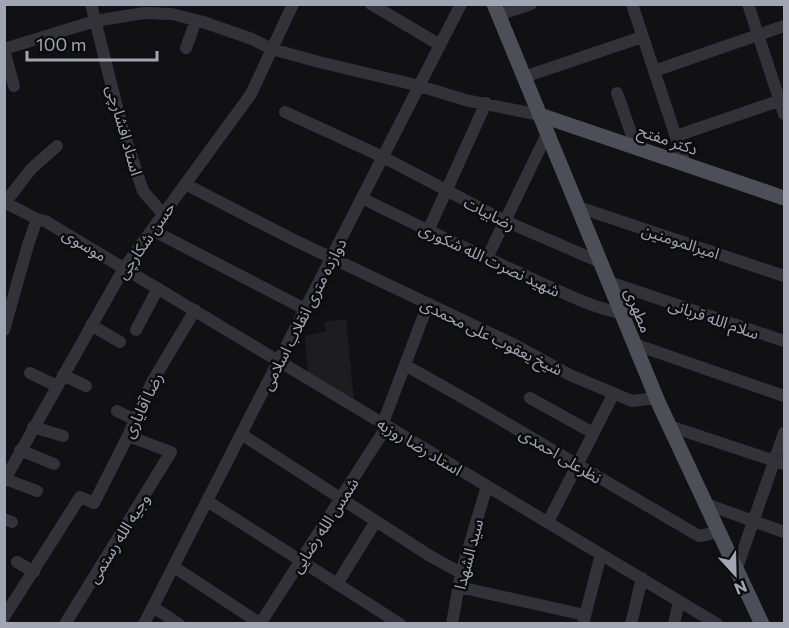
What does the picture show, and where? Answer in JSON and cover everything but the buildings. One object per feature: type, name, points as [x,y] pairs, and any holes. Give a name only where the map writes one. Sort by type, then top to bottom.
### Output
[{"type":"main road","name":"مطهری","points":[[497,10],[656,398],[762,624]]},
{"type":"main road","name":"دکتر مفتح","points":[[540,115],[784,198]]},
{"type":"street","name":"استاد افشارچی","points":[[91,4],[123,131],[143,191],[163,214]]},
{"type":"street","name":"حسن شکارچی","points":[[5,480],[124,268],[251,94],[293,4]]},
{"type":"street","points":[[371,4],[440,45]]},
{"type":"street","name":"دوازده متری انقلاب اسلامی","points":[[144,624],[461,4]]},
{"type":"street","points":[[497,10],[531,4]]},
{"type":"street","points":[[632,4],[685,164]]},
{"type":"street","points":[[748,4],[782,100],[784,114]]},
{"type":"street","points":[[14,86],[4,49],[95,21],[144,13],[172,14],[252,39],[272,49],[319,62],[465,99],[540,115]]},
{"type":"street","points":[[186,48],[196,20]]},
{"type":"street","points":[[654,71],[784,26]]},
{"type":"street","points":[[524,77],[642,37]]},
{"type":"street","points":[[617,93],[636,147]]},
{"type":"street","points":[[676,136],[782,100]]},
{"type":"street","points":[[428,231],[486,103]]},
{"type":"street","name":"رضابیات","points":[[285,112],[383,157],[505,221],[600,262]]},
{"type":"street","points":[[487,258],[548,134]]},
{"type":"street","points":[[7,196],[31,169],[57,146]]},
{"type":"street","name":"شیخ یعقوب علی محمدی","points":[[185,184],[332,258],[515,345],[570,375],[632,401],[656,398]]},
{"type":"street","name":"موسوی","points":[[7,196],[38,211],[41,220],[124,268]]},
{"type":"street","name":"شهید نصرت الله شکوری","points":[[362,198],[428,231],[596,307],[621,313]]},
{"type":"street","name":"امیرالمومنین","points":[[578,207],[784,276]]},
{"type":"street","points":[[4,330],[28,245],[41,220]]},
{"type":"street","points":[[152,230],[305,309]]},
{"type":"street","name":"استاد رضا روزبه","points":[[124,268],[717,624]]},
{"type":"street","name":"سلام الله قربانی","points":[[609,282],[784,341]]},
{"type":"street","points":[[136,330],[158,288]]},
{"type":"street","name":"شمس الله رضایی","points":[[261,623],[342,498],[385,424],[428,304]]},
{"type":"street","name":"رضا آقایاری","points":[[34,572],[80,498],[94,503],[152,382],[195,310]]},
{"type":"street","points":[[91,325],[120,342]]},
{"type":"street","points":[[634,344],[784,396]]},
{"type":"street","name":"نظرعلی احمدی","points":[[405,365],[699,536],[719,532]]},
{"type":"street","points":[[30,373],[87,386]]},
{"type":"street","points":[[548,522],[614,393]]},
{"type":"street","points":[[530,398],[593,433]]},
{"type":"street","points":[[117,411],[135,420]]},
{"type":"street","points":[[669,426],[780,463]]},
{"type":"street","points":[[33,427],[63,436]]},
{"type":"street","points":[[737,568],[754,521],[780,463],[784,433]]},
{"type":"street","points":[[241,434],[430,556],[461,573]]},
{"type":"street","name":"وجیه الله رستمی","points":[[65,624],[171,452],[128,436]]},
{"type":"street","points":[[20,450],[54,464]]},
{"type":"street","points":[[5,480],[37,491]]},
{"type":"street","name":"سید الشهدا","points":[[452,624],[461,573],[487,486]]},
{"type":"street","points":[[207,501],[400,624]]},
{"type":"street","points":[[706,504],[784,532]]},
{"type":"street","points":[[337,584],[376,521]]},
{"type":"street","points":[[459,587],[584,619],[601,554]]},
{"type":"street","points":[[4,617],[34,572],[17,562]]},
{"type":"street","points":[[174,567],[261,623]]},
{"type":"street","points":[[631,624],[642,578]]},
{"type":"street","points":[[674,624],[679,601]]},
{"type":"street","points":[[153,607],[179,624]]},
{"type":"shaded area","points":[[346,319],[354,400],[308,373],[305,336],[326,331],[324,322]]}]
